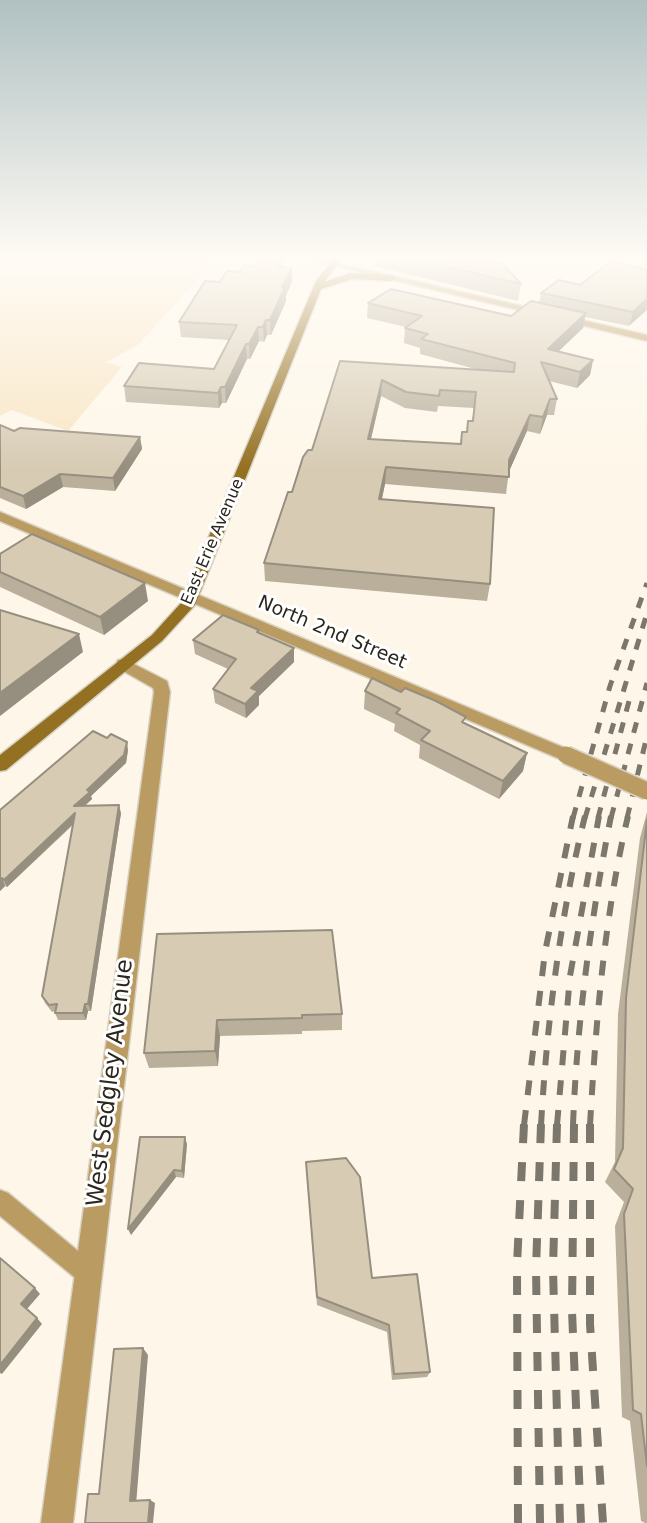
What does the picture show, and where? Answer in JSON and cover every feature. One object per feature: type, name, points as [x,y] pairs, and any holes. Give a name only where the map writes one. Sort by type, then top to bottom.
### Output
[{"type":"main road","name":"East Erie Avenue","points":[[0,765],[171,626],[182,614],[192,597],[302,327]]},
{"type":"street","points":[[601,327],[647,338]]},
{"type":"street","name":"North 2nd Street","points":[[0,516],[647,791]]},
{"type":"street","name":"West Sedgley Avenue","points":[[57,1523],[162,692],[161,685],[156,681],[124,664]]},
{"type":"street","points":[[0,1201],[87,1273]]},
{"type":"shaded area","points":[[0,327],[154,327],[138,345],[106,362],[122,367],[68,431],[12,410],[0,416]]},
{"type":"building","points":[[236,327],[258,327],[249,344],[246,344],[225,387],[221,387],[218,393],[124,386],[139,363],[214,369]]},
{"type":"building","points":[[571,327],[548,349],[593,360],[580,372],[541,362],[557,399],[550,399],[543,417],[530,415],[509,460],[509,477],[386,467],[379,499],[494,508],[490,584],[264,563],[288,492],[292,492],[303,457],[308,450],[312,450],[340,361],[514,372],[515,363],[421,339],[428,334],[405,328]],"holes":[[[382,380],[406,392],[439,396],[440,390],[476,392],[473,421],[468,421],[467,432],[462,432],[461,444],[368,439]]]},
{"type":"building","points":[[0,425],[14,431],[20,428],[140,437],[113,478],[60,474],[23,496],[0,487]]},
{"type":"building","points":[[32,534],[145,583],[100,617],[0,572],[0,554]]},
{"type":"building","points":[[0,610],[79,634],[0,693]]},
{"type":"building","points":[[223,615],[294,648],[251,688],[258,691],[245,704],[213,689],[236,659],[193,640]]},
{"type":"building","points":[[372,678],[401,692],[405,688],[436,701],[466,717],[462,722],[527,753],[503,781],[421,740],[430,731],[396,713],[400,709],[365,691]]},
{"type":"building","points":[[93,731],[107,738],[111,734],[127,742],[124,755],[74,806],[119,805],[88,1004],[85,1004],[83,1013],[55,1013],[57,1004],[49,1005],[42,996],[75,813],[4,880],[0,880],[0,810]]},
{"type":"building","points":[[647,820],[647,1466],[641,1414],[633,1410],[624,1214],[633,1189],[614,1169],[623,1148],[626,998]]},
{"type":"building","points":[[332,930],[342,1014],[217,1020],[215,1051],[144,1053],[157,934]]},
{"type":"building","points":[[140,1137],[185,1137],[182,1171],[174,1170],[128,1229]]},
{"type":"building","points":[[346,1158],[360,1177],[372,1278],[417,1274],[430,1372],[394,1374],[389,1325],[317,1297],[306,1162]]},
{"type":"building","points":[[0,1258],[35,1288],[21,1304],[37,1318],[0,1365]]},
{"type":"building","points":[[143,1348],[130,1501],[150,1500],[148,1523],[85,1523],[88,1494],[99,1494],[114,1349]]},
{"type":"railway","points":[[573,818],[610,686],[647,583]]},
{"type":"railway","points":[[585,818],[647,613]]},
{"type":"railway","points":[[611,818],[647,683]]},
{"type":"railway","points":[[598,818],[629,701]]},
{"type":"railway","points":[[627,818],[647,736]]},
{"type":"railway","points":[[524,1125],[545,952],[573,816]]},
{"type":"railway","points":[[541,1125],[556,970],[568,892],[585,816]]},
{"type":"railway","points":[[557,1125],[570,976],[599,816]]},
{"type":"railway","points":[[573,1125],[586,970],[611,816]]},
{"type":"railway","points":[[590,1125],[598,1009],[607,931],[628,816]]},
{"type":"railway","points":[[518,1523],[517,1264],[524,1124]]},
{"type":"railway","points":[[540,1523],[536,1269],[541,1124]]},
{"type":"railway","points":[[557,1124],[553,1269],[560,1523]]},
{"type":"railway","points":[[574,1124],[572,1311],[581,1523]]},
{"type":"railway","points":[[590,1125],[590,1324],[603,1523]]}]
